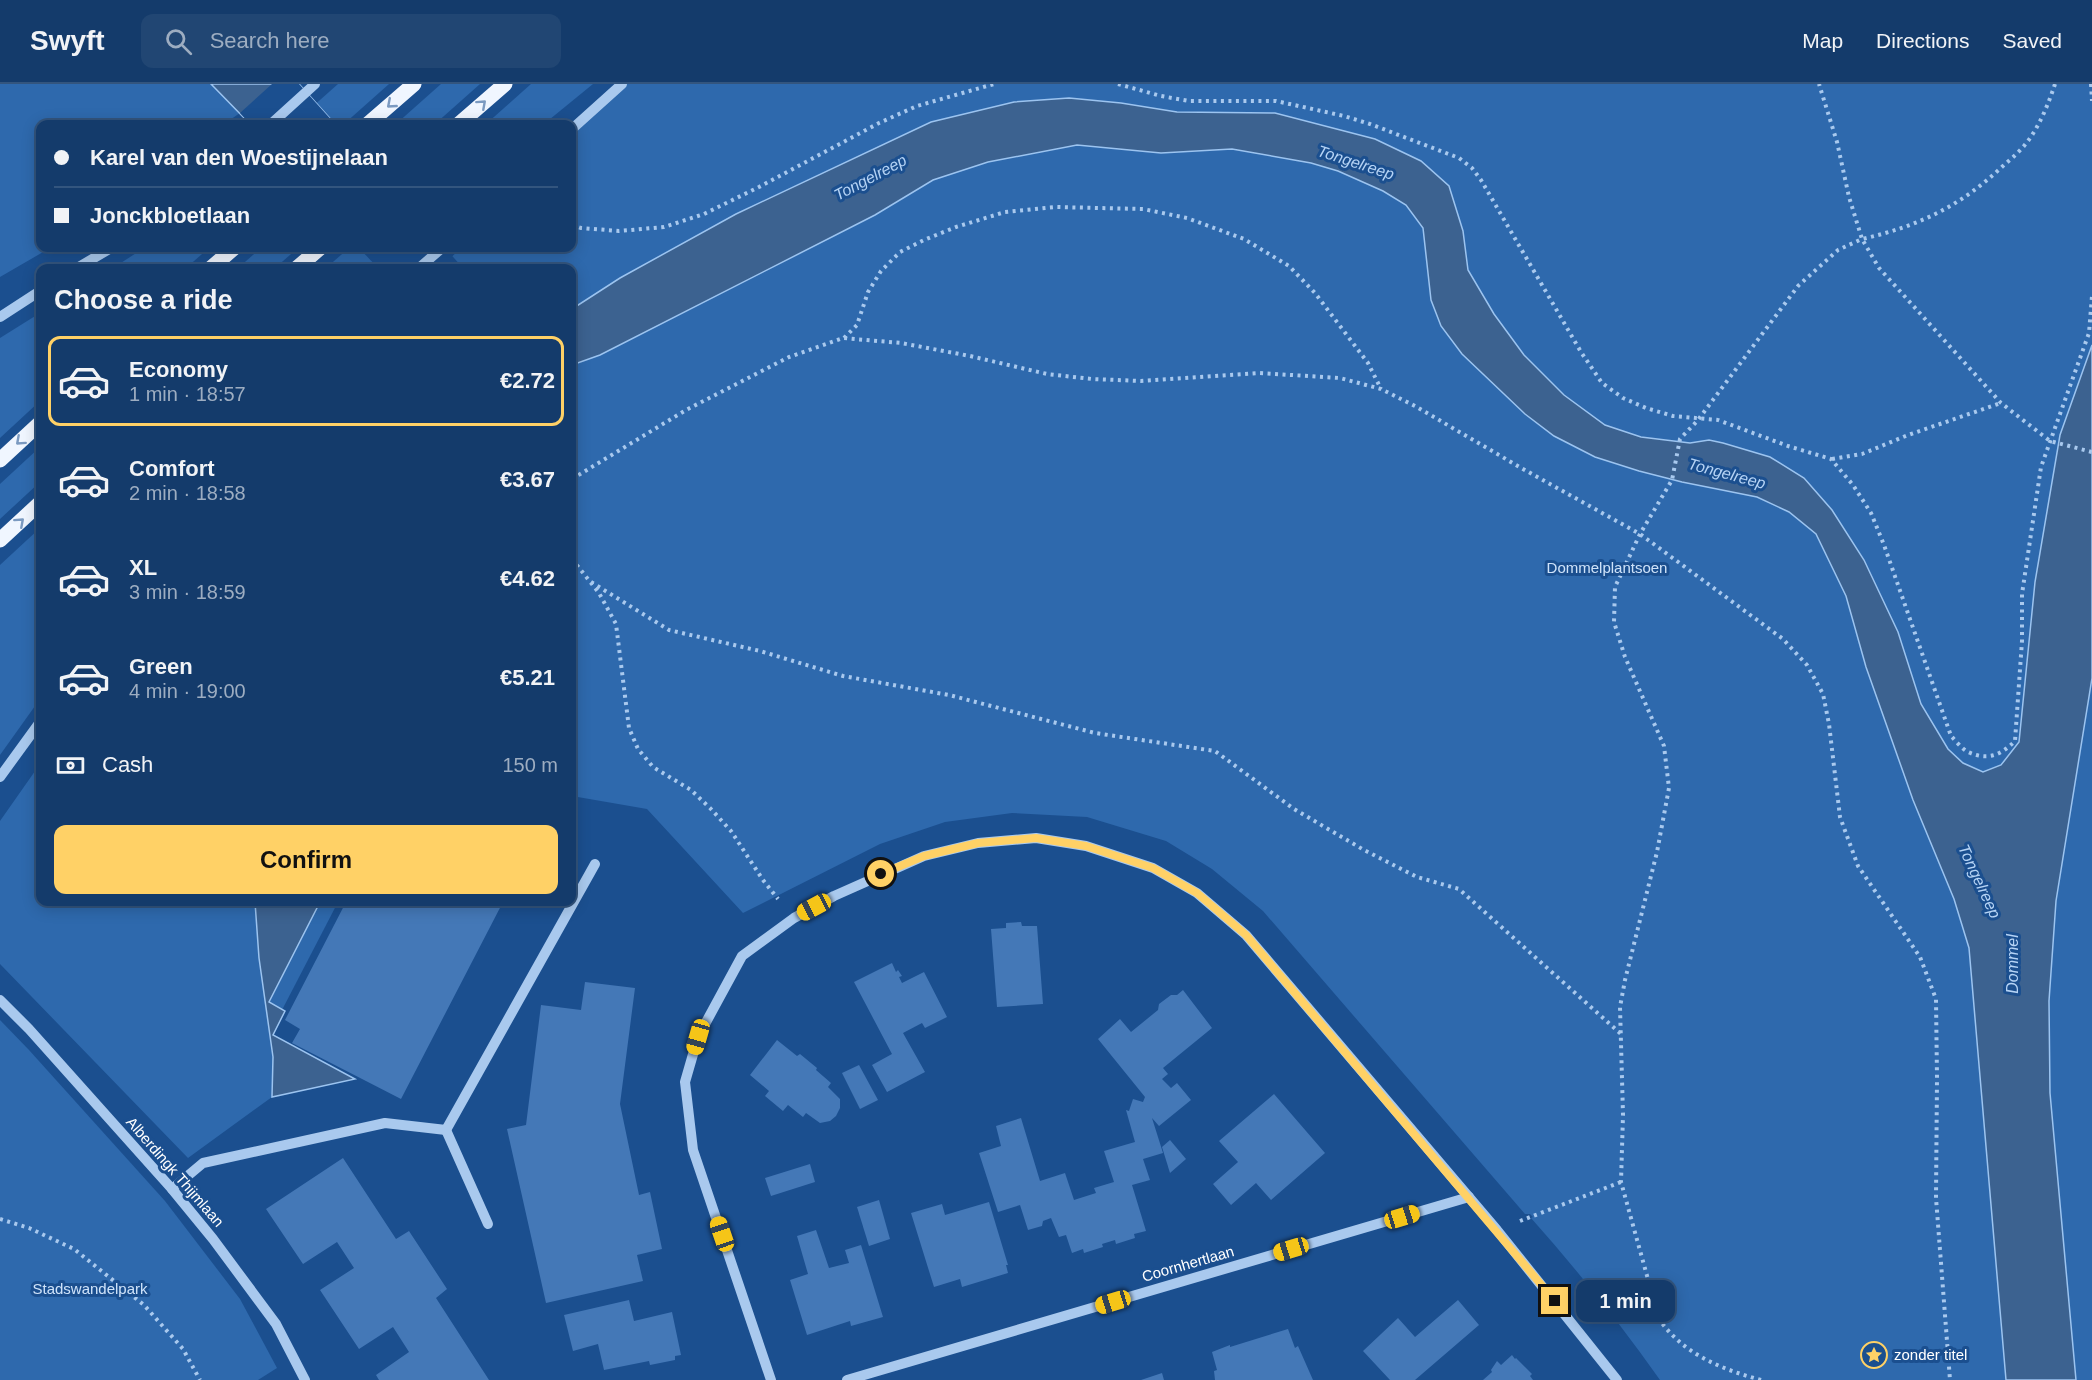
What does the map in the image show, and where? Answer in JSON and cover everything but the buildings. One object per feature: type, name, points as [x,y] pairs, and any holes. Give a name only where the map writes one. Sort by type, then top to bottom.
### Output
[{"type":"main road","points":[[373,120],[414,84]]},
{"type":"main road","points":[[464,120],[505,84]]},
{"type":"main road","points":[[216,264],[229,252]]},
{"type":"main road","points":[[302,264],[315,252]]},
{"type":"main road","points":[[0,460],[36,427]]},
{"type":"main road","points":[[0,540],[36,507]]},
{"type":"street","points":[[576,125],[622,84]]},
{"type":"street","points":[[275,120],[311,88]]},
{"type":"street","points":[[84,264],[104,252]]},
{"type":"street","points":[[424,264],[437,252]]},
{"type":"street","points":[[0,317],[36,294]]},
{"type":"street","points":[[0,777],[36,728]]},
{"type":"street","points":[[771,1380],[693,1150],[685,1082],[698,1037],[742,956],[794,918],[834,896],[924,856],[978,843],[1036,838],[1086,846],[1153,868],[1197,893],[1246,935],[1497,1230],[1617,1380]]},
{"type":"street","points":[[576,898],[595,864]]},
{"type":"street","points":[[446,1130],[571,906]]},
{"type":"street","name":"Alberdingk Thijmlaan","points":[[0,1000],[29,1029],[172,1189],[213,1239],[276,1324],[305,1380]]},
{"type":"street","points":[[172,1189],[203,1163],[385,1123],[446,1130]]},
{"type":"street","points":[[446,1130],[488,1224]]},
{"type":"street","name":"Coornhertlaan","points":[[847,1380],[1469,1197]]},
{"type":"path","points":[[576,226],[619,231],[664,226],[704,214],[759,188],[879,123],[917,106],[994,84]]},
{"type":"path","points":[[1118,84],[1189,101],[1276,101],[1344,116],[1459,158],[1472,168],[1481,180],[1581,352],[1602,383],[1623,398],[1646,408],[1672,416],[1718,420],[1831,459],[1862,454],[1908,435],[2001,404]]},
{"type":"path","points":[[1819,84],[1837,142],[1862,239],[1879,268],[2001,404],[2049,441],[2092,452]]},
{"type":"path","points":[[1761,1380],[1730,1372],[1696,1354],[1671,1336],[1659,1319],[1622,1182],[1620,1007],[1657,852],[1669,788],[1664,746],[1625,657],[1614,622],[1615,587],[1640,534],[1672,480],[1680,438],[1698,420],[1798,286],[1838,250],[1862,239],[1893,232],[1936,216],[1983,185],[2024,146],[2046,109],[2055,84]]},
{"type":"path","points":[[2091,84],[2092,101]]},
{"type":"path","points":[[576,477],[686,410],[789,357],[843,338],[857,325],[868,292],[881,271],[900,252],[956,227],[1005,212],[1056,207],[1143,209],[1187,218],[1244,238],[1289,266],[1315,293],[1368,363],[1381,389]]},
{"type":"path","points":[[1831,459],[1853,485],[1871,513],[1951,736],[1967,752],[1991,757],[2004,752],[2015,741],[2022,640],[2022,594],[2041,467],[2089,333],[2092,296]]},
{"type":"path","points":[[843,338],[901,343],[1047,374],[1092,380],[1141,381],[1259,373],[1301,374],[1340,378],[1381,389],[1640,534],[1783,639],[1807,665],[1823,694],[1829,724],[1840,817],[1858,866],[1920,957],[1936,999],[1936,1198],[1950,1380]]},
{"type":"path","points":[[576,564],[599,593],[616,624],[629,728],[638,749],[653,767],[691,790],[724,823],[748,854],[763,880],[794,918]]},
{"type":"path","points":[[591,582],[669,630],[760,651],[843,676],[949,695],[1095,733],[1215,751],[1294,809],[1364,850],[1418,877],[1459,889],[1621,1034]]},
{"type":"path","points":[[1497,1230],[1622,1182]]},
{"type":"path","points":[[0,1219],[29,1228],[74,1249],[144,1305],[183,1348],[200,1380]]},
{"type":"green space","points":[[0,84],[211,84],[240,113],[230,120],[36,120],[36,252],[43,252],[0,277]]},
{"type":"green space","points":[[338,84],[389,84],[348,120],[298,120]]},
{"type":"green space","points":[[441,84],[480,84],[440,120],[400,120]]},
{"type":"green space","points":[[531,84],[593,84],[549,120],[490,120]]},
{"type":"green space","name":"Dommelplantsoen","points":[[618,84],[2092,84],[2092,1380],[1660,1380],[1598,1297],[1531,1218],[1533,1217],[1525,1214],[1263,911],[1212,869],[1166,841],[1087,817],[1012,813],[945,822],[880,844],[743,913],[647,809],[576,797],[576,264],[444,264],[457,252],[576,252],[576,128]]},
{"type":"green space","points":[[138,252],[204,252],[191,264],[119,264]]},
{"type":"green space","points":[[256,252],[293,252],[280,264],[243,264]]},
{"type":"green space","points":[[344,252],[402,252],[388,264],[331,264]]},
{"type":"green space","points":[[36,316],[36,405],[0,438],[0,338]]},
{"type":"green space","points":[[36,451],[36,486],[0,519],[0,484]]},
{"type":"green space","points":[[36,532],[36,705],[0,755],[0,565]]},
{"type":"green space","points":[[36,770],[36,906],[278,906],[259,958],[273,1057],[272,1097],[188,1158],[0,964],[0,821]]},
{"type":"green space","points":[[318,906],[336,906],[282,1010],[269,1003]]},
{"type":"green space","name":"Stadswandelpark","points":[[0,1020],[165,1201],[240,1299],[277,1368],[258,1380],[0,1380]]},
{"type":"water","points":[[211,84],[299,84],[331,120],[246,120]]},
{"type":"water","points":[[1069,98],[1177,112],[1275,113],[1375,139],[1421,161],[1449,186],[1463,231],[1468,270],[1494,314],[1524,355],[1564,395],[1605,425],[1641,437],[1690,443],[1709,440],[1723,443],[1770,457],[1804,478],[1832,510],[1864,560],[1898,632],[1921,704],[1948,749],[1963,763],[1983,772],[2001,765],[2019,742],[2035,582],[2060,435],[2092,345],[2092,678],[2056,901],[2049,1001],[2050,1093],[2076,1380],[2006,1380],[1969,948],[1954,899],[1913,800],[1866,667],[1846,596],[1816,534],[1789,512],[1757,497],[1682,482],[1595,457],[1554,436],[1525,414],[1462,354],[1441,326],[1431,300],[1423,228],[1406,205],[1383,191],[1338,171],[1311,163],[1232,149],[1161,153],[1077,145],[988,162],[933,180],[875,215],[600,355],[576,364],[576,306],[620,278],[736,214],[931,122],[1014,102]]},
{"type":"water","points":[[255,906],[318,906],[269,1002],[285,1011],[273,1035],[355,1079],[272,1097],[273,1057],[259,958]]},
{"type":"pier","points":[[272,84],[299,84],[331,120],[246,120],[240,113]]},
{"type":"pier","points":[[363,252],[449,252],[459,264],[374,264]]},
{"type":"place","name":"zonder titel","points":[[1874,1355]]},
{"type":"route","points":[[881,874],[924,856],[978,843],[1036,838],[1086,846],[1153,868],[1197,893],[1246,935],[1555,1301]]},
{"type":"water label","name":"Tongelreep","points":[[1356,162]]},
{"type":"water label","name":"Tongelreep","points":[[870,177]]},
{"type":"water label","name":"Tongelreep","points":[[1727,473]]},
{"type":"water label","name":"Tongelreep","points":[[1980,881]]},
{"type":"water label","name":"Dommel","points":[[2012,964]]}]
